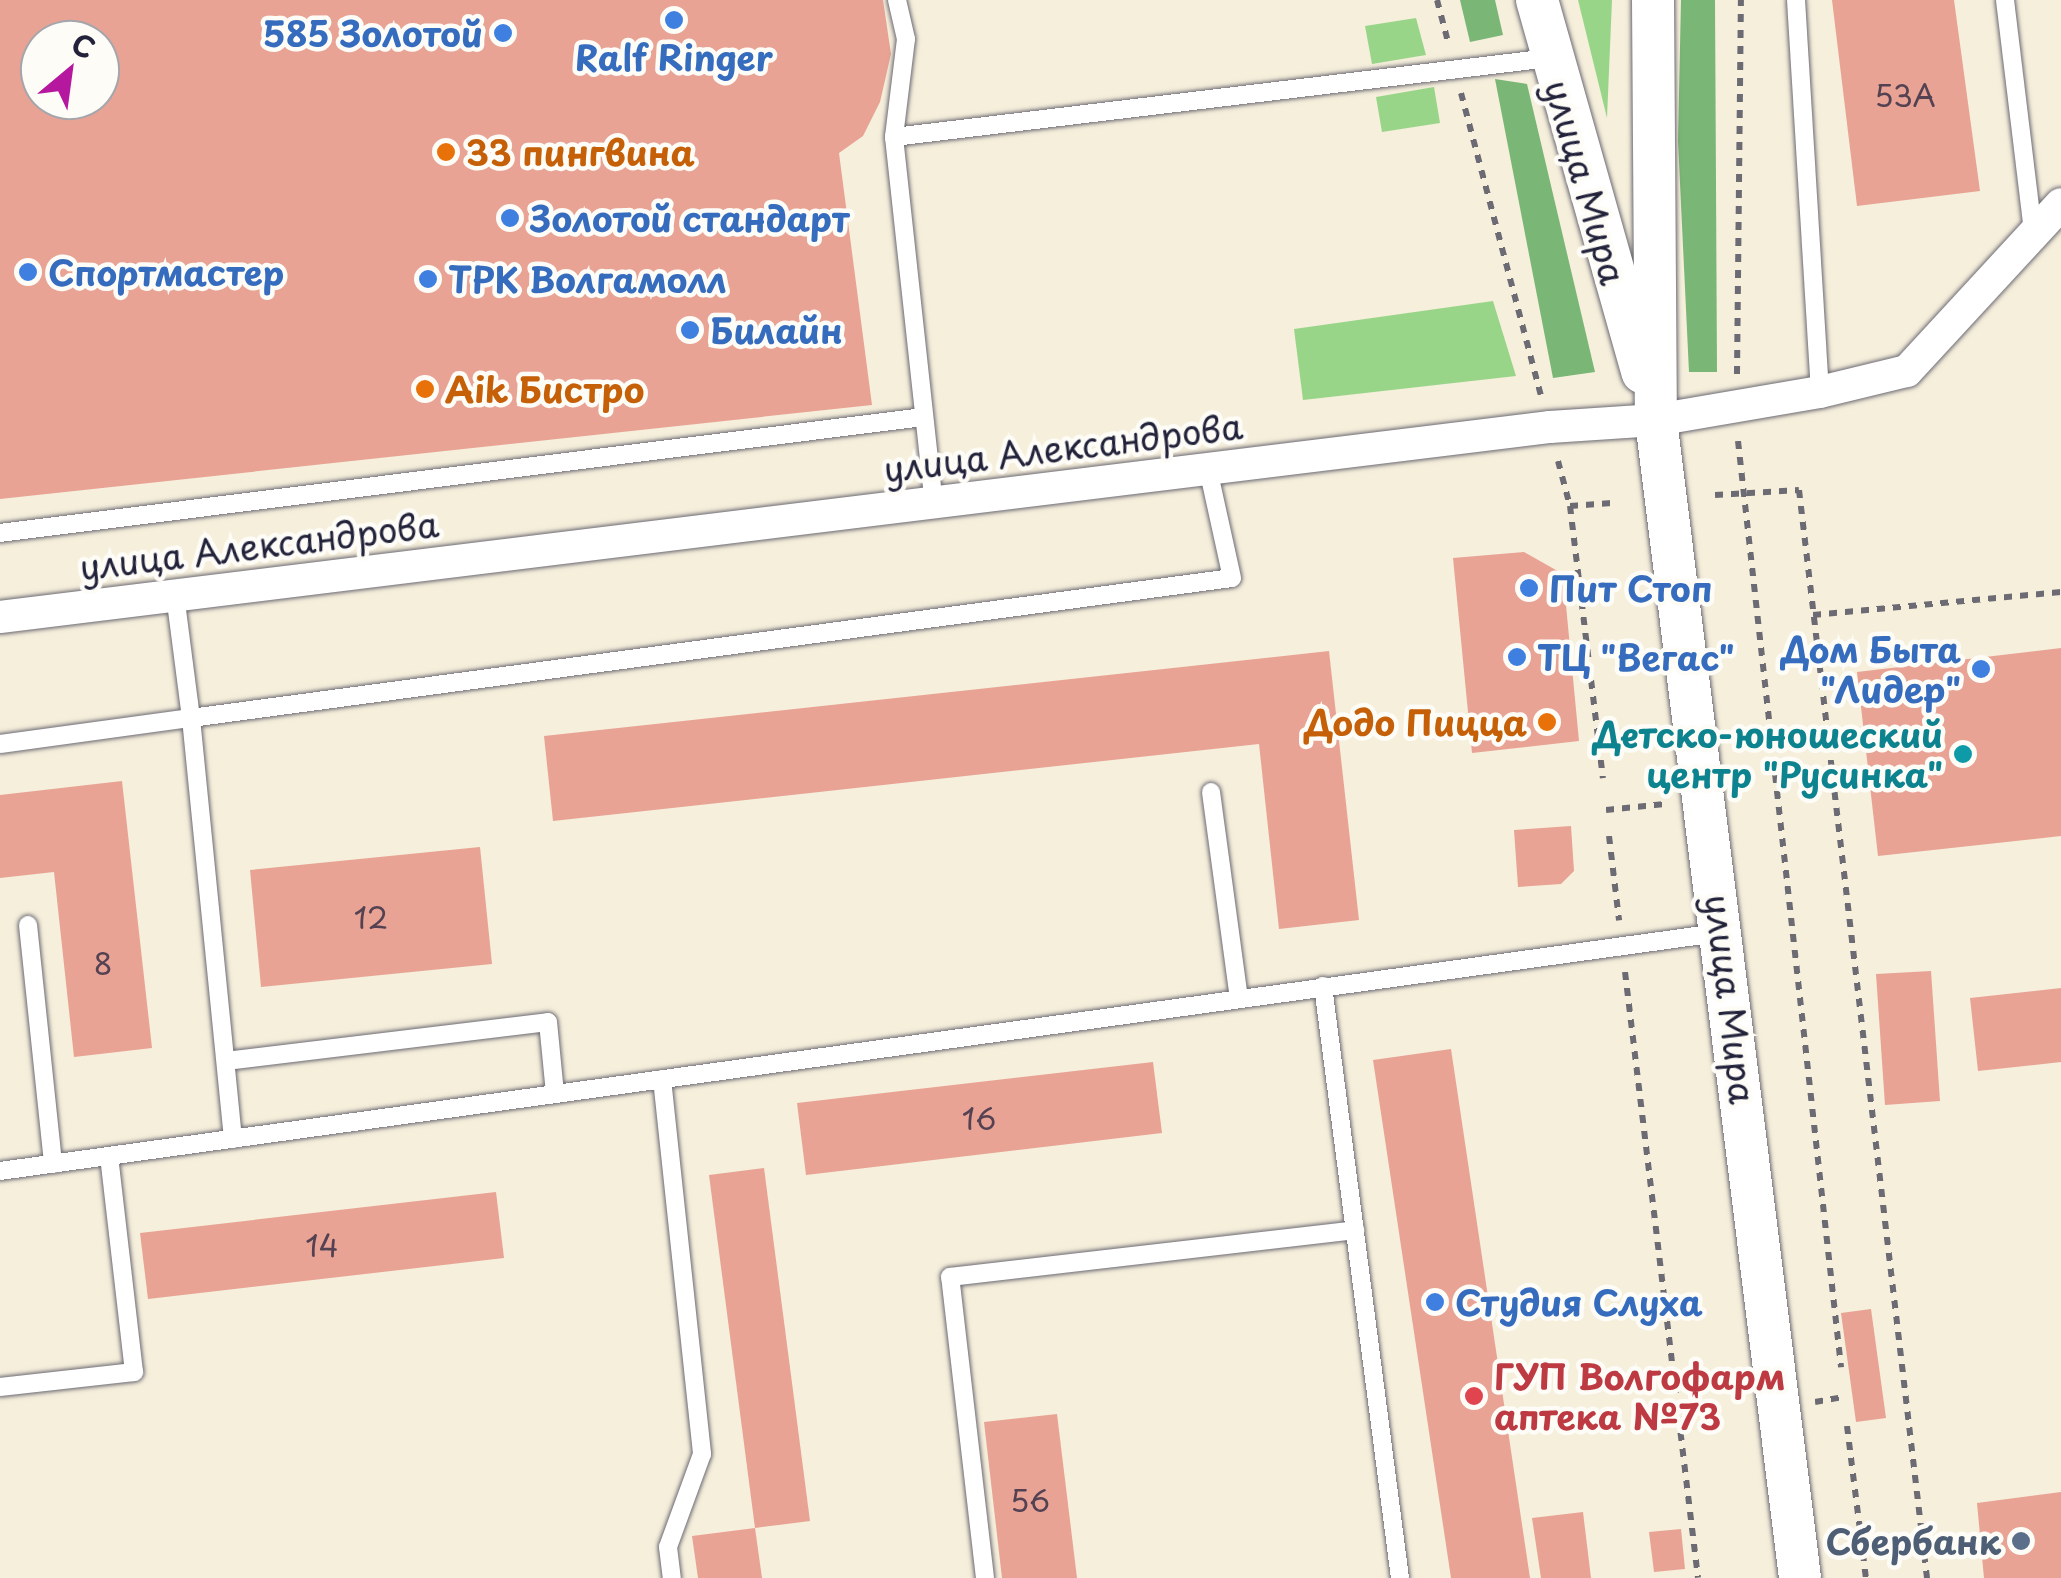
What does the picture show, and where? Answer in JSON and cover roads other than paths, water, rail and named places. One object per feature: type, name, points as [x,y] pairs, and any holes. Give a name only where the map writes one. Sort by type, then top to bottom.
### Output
[{"type":"street","name":"улица Мира","points":[[1537,0],[1550,58],[1656,420]]},
{"type":"street","name":"улица Мира","points":[[1652,0],[1656,420],[1800,1578]]},
{"type":"street","name":"улица Александрова","points":[[0,617],[1550,427],[1656,420],[1820,392],[1907,371],[2061,204]]},
{"type":"lane","points":[[897,0],[906,39],[894,137],[934,503]]},
{"type":"lane","points":[[1796,0],[1820,392]]},
{"type":"lane","points":[[2005,0],[2034,232]]},
{"type":"lane","points":[[894,137],[1550,58]]},
{"type":"lane","points":[[0,533],[923,417]]},
{"type":"lane","points":[[0,744],[1232,578],[1208,469]]},
{"type":"lane","points":[[175,596],[233,1139]]},
{"type":"lane","points":[[1211,792],[1239,998]]},
{"type":"lane","points":[[28,924],[53,1164]]},
{"type":"lane","points":[[0,1171],[1722,932]]},
{"type":"lane","points":[[1322,986],[1400,1578]]},
{"type":"lane","points":[[226,1061],[548,1022],[555,1094]]},
{"type":"lane","points":[[662,1079],[702,1454],[668,1548],[672,1578]]},
{"type":"lane","points":[[0,1388],[134,1372],[109,1156]]},
{"type":"lane","points":[[985,1578],[950,1278],[1355,1230]]},
{"type":"place","name":"Ralf Ringer","points":[[674,20]]},
{"type":"place","name":"585 Золотой","points":[[503,33]]},
{"type":"place","name":"33 пингвина","points":[[446,152]]},
{"type":"place","name":"Золотой стандарт","points":[[510,218]]},
{"type":"place","name":"Спортмастер","points":[[28,272]]},
{"type":"place","name":"ТРК Волгамолл","points":[[428,279]]},
{"type":"place","name":"Билайн","points":[[690,330]]},
{"type":"place","name":"Aik Бистро","points":[[425,389]]},
{"type":"place","name":"Пит Стоп","points":[[1529,588]]},
{"type":"place","name":"ТЦ \"Вегас\"","points":[[1517,657]]},
{"type":"place","name":"Дом Быта \"Лидер\"","points":[[1981,669]]},
{"type":"place","name":"Додо Пицца","points":[[1547,722]]},
{"type":"place","name":"Детско-юношеский центр \"Русинка\"","points":[[1963,754]]},
{"type":"place","name":"Студия Слуха","points":[[1435,1302]]},
{"type":"place","name":"ГУП Волгофарм аптека №73","points":[[1474,1396]]},
{"type":"place","name":"Сбербанк","points":[[2021,1541]]}]
